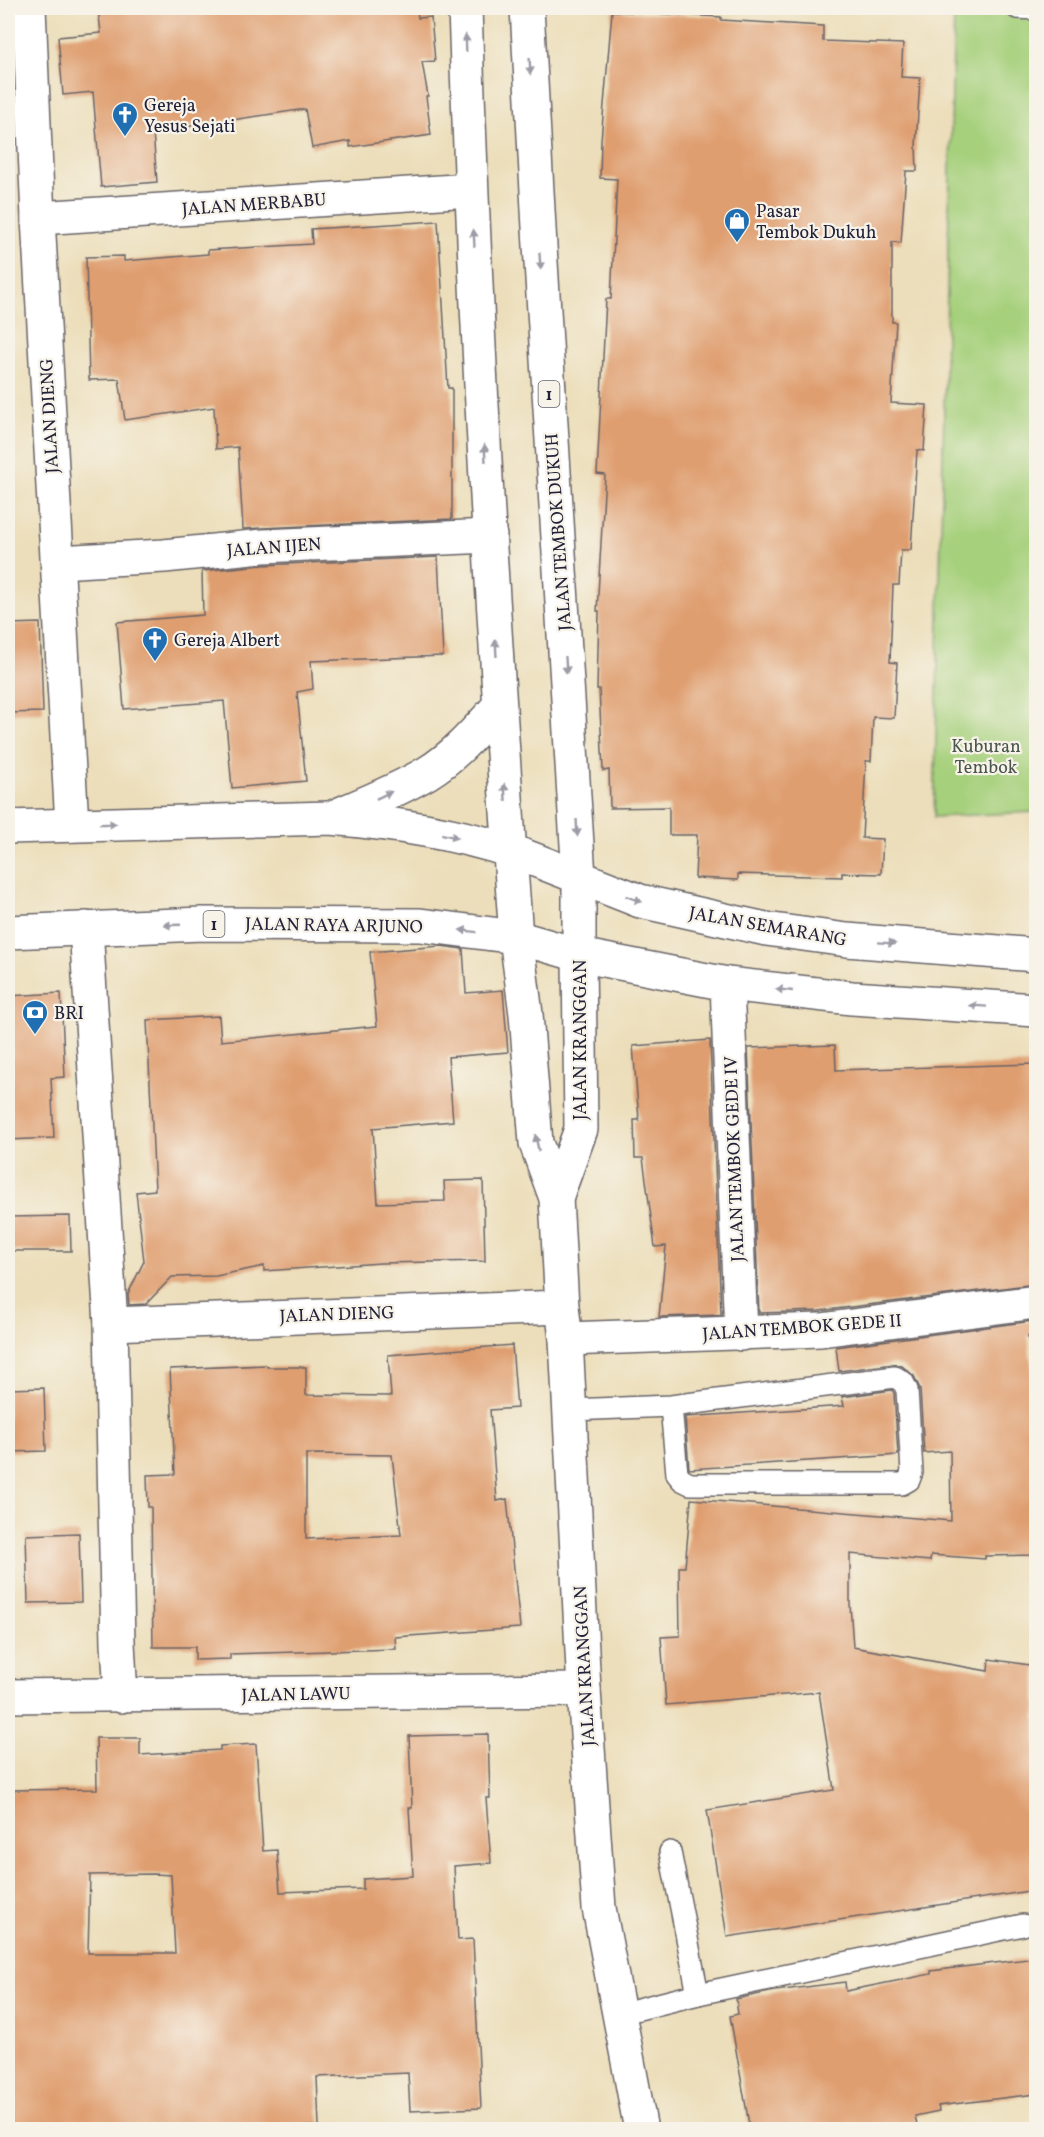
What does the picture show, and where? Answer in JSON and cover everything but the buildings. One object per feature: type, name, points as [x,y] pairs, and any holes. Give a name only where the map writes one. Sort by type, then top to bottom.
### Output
[{"type":"main road","name":"JALAN DIENG","points":[[28,8],[72,825]]},
{"type":"main road","points":[[8,827],[330,818],[418,828],[510,851],[499,706],[471,190],[465,8]]},
{"type":"main road","name":"JALAN TEMBOK DUKUH","points":[[527,8],[579,877]]},
{"type":"main road","name":"JALAN MERBABU","points":[[38,218],[471,190]]},
{"type":"main road","name":"JALAN IJEN","points":[[58,562],[164,556],[263,546],[490,536]]},
{"type":"main road","points":[[330,818],[385,795],[429,772],[462,746],[499,706]]},
{"type":"main road","name":"JALAN SEMARANG","points":[[510,851],[640,901],[766,929],[847,940],[1036,955]]},
{"type":"main road","name":"JALAN KRANGGAN","points":[[510,851],[536,1143],[556,1198],[599,1908],[641,2130]]},
{"type":"main road","name":"JALAN KRANGGAN","points":[[556,1198],[580,1129],[579,877]]},
{"type":"main road","name":"JALAN RAYA ARJUNO","points":[[8,932],[202,924],[420,925],[516,937]]},
{"type":"main road","points":[[86,928],[111,1324],[121,1696]]},
{"type":"main road","name":"1","points":[[516,937],[579,955]]},
{"type":"main road","points":[[579,955],[727,984],[852,998],[1036,1010]]},
{"type":"main road","name":"JALAN TEMBOK GEDE IV","points":[[727,984],[741,1334]]},
{"type":"main road","name":"JALAN TEMBOK GEDE II","points":[[564,1323],[741,1334],[821,1330],[1036,1302]]},
{"type":"main road","name":"JALAN DIENG","points":[[111,1324],[564,1323]]},
{"type":"main road","name":"JALAN LAWU","points":[[8,1696],[584,1690]]},
{"type":"lane","points":[[1017,8],[1036,9]]},
{"type":"lane","points":[[570,1410],[671,1406],[895,1377],[903,1382],[907,1390],[912,1472],[909,1480],[902,1484],[690,1484],[677,1474],[671,1406]]},
{"type":"lane","points":[[670,1852],[698,1994]]},
{"type":"lane","points":[[619,2014],[698,1994],[1023,1925]]},
{"type":"green space","name":"Kuburan Tembok","points":[[954,8],[1036,8],[1036,812],[934,817]]},
{"type":"place","name":"Gereja Yesus Sejati","points":[[125,138]]},
{"type":"place","name":"Pasar Tembok Dukuh","points":[[737,244]]},
{"type":"place","name":"Gereja Albert","points":[[155,663]]},
{"type":"place","name":"BRI","points":[[35,1036]]}]
